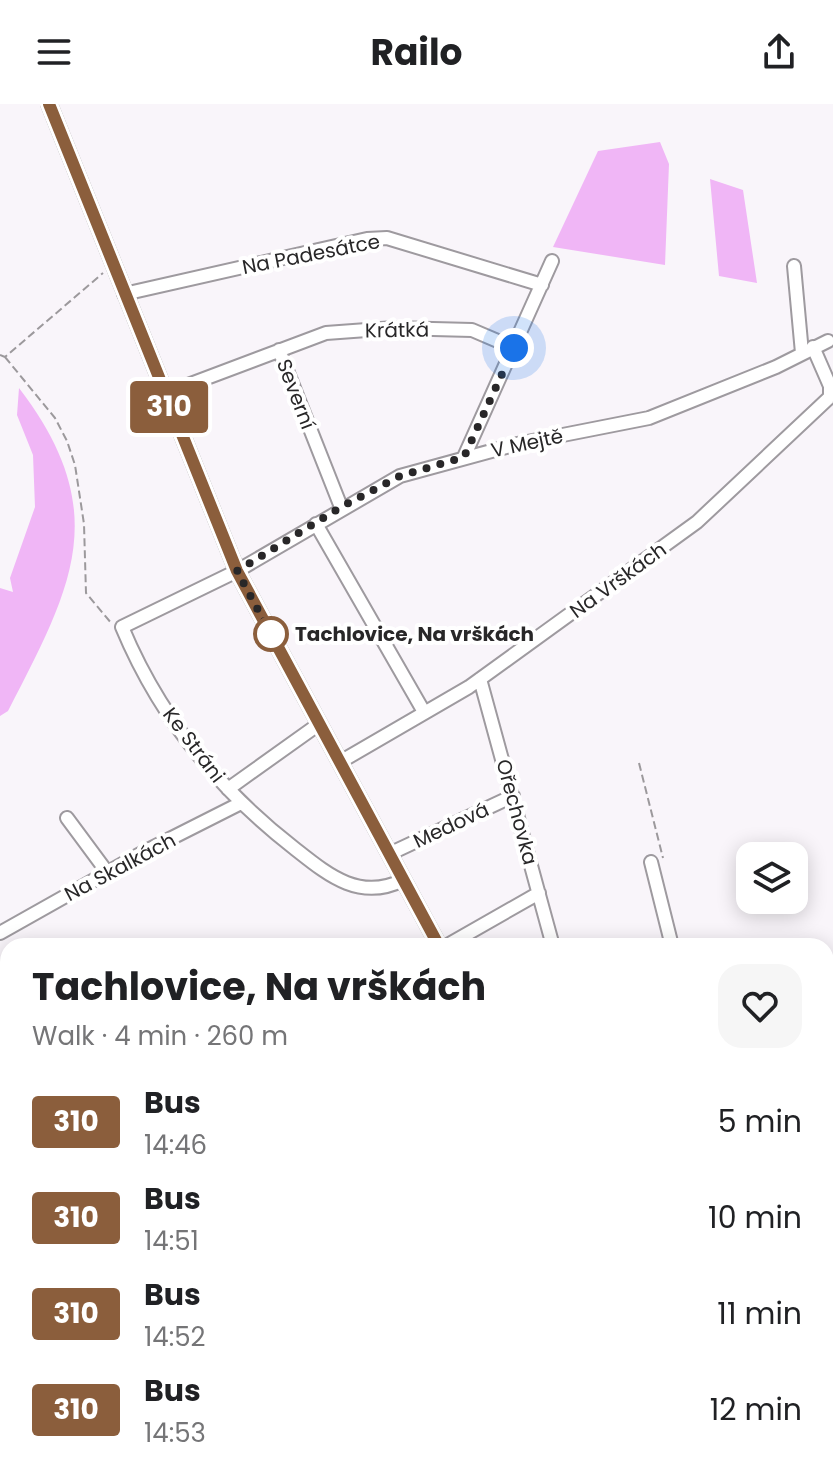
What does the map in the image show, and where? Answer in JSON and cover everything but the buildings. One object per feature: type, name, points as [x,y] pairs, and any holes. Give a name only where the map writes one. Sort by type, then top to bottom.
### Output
[{"type":"main road","points":[[49,104],[237,571],[435,938]]},
{"type":"street","name":"Na Padesátce","points":[[124,294],[367,239],[387,238],[542,285]]},
{"type":"street","points":[[464,457],[552,261]]},
{"type":"street","points":[[794,266],[808,350],[830,386],[832,395]]},
{"type":"street","name":"Krátká","points":[[279,350],[326,333],[394,328],[472,330],[514,348]]},
{"type":"street","name":"V Mejtě","points":[[237,571],[341,507],[400,476],[464,457],[649,418],[828,341]]},
{"type":"street","name":"Severní","points":[[164,394],[279,350],[341,507]]},
{"type":"street","name":"Na Vrškách","points":[[340,762],[480,679],[697,522],[832,395]]},
{"type":"street","points":[[316,524],[424,712]]},
{"type":"street","points":[[122,627],[237,571]]},
{"type":"street","name":"Ke Stráni","points":[[122,627],[137,664],[183,738],[241,803],[340,884],[382,889],[403,880]]},
{"type":"street","name":"Ořechovka","points":[[480,679],[551,938]]},
{"type":"street","points":[[228,789],[319,724]]},
{"type":"street","name":"Medová","points":[[389,854],[513,796]]},
{"type":"street","name":"Na Skalkách","points":[[4,931],[107,872],[241,803]]},
{"type":"street","points":[[67,818],[107,872]]},
{"type":"street","points":[[651,862],[670,938]]},
{"type":"street","points":[[460,938],[539,893]]},
{"type":"street","points":[[0,915],[4,931]]},
{"type":"path","points":[[5,357],[113,265]]},
{"type":"path","points":[[0,355],[5,357],[55,418],[67,441],[75,465],[84,524],[86,593],[110,623],[122,627]]},
{"type":"shaded area","points":[[660,142],[669,164],[665,265],[553,247],[598,151]]},
{"type":"shaded area","points":[[710,179],[743,190],[757,283],[719,276]]},
{"type":"shaded area","points":[[19,388],[48,432],[66,473],[74,512],[73,550],[65,587],[50,626],[8,711],[0,716],[0,588],[13,592],[10,578],[35,507],[33,455],[17,415]]},
{"type":"bus line","name":"310","points":[[49,104],[237,571],[435,938]]},
{"type":"place","name":"Tachlovice, Na vrškách","points":[[271,634]]},
{"type":"route","points":[[271,634],[237,571],[341,507],[400,476],[464,457],[514,348]]}]
